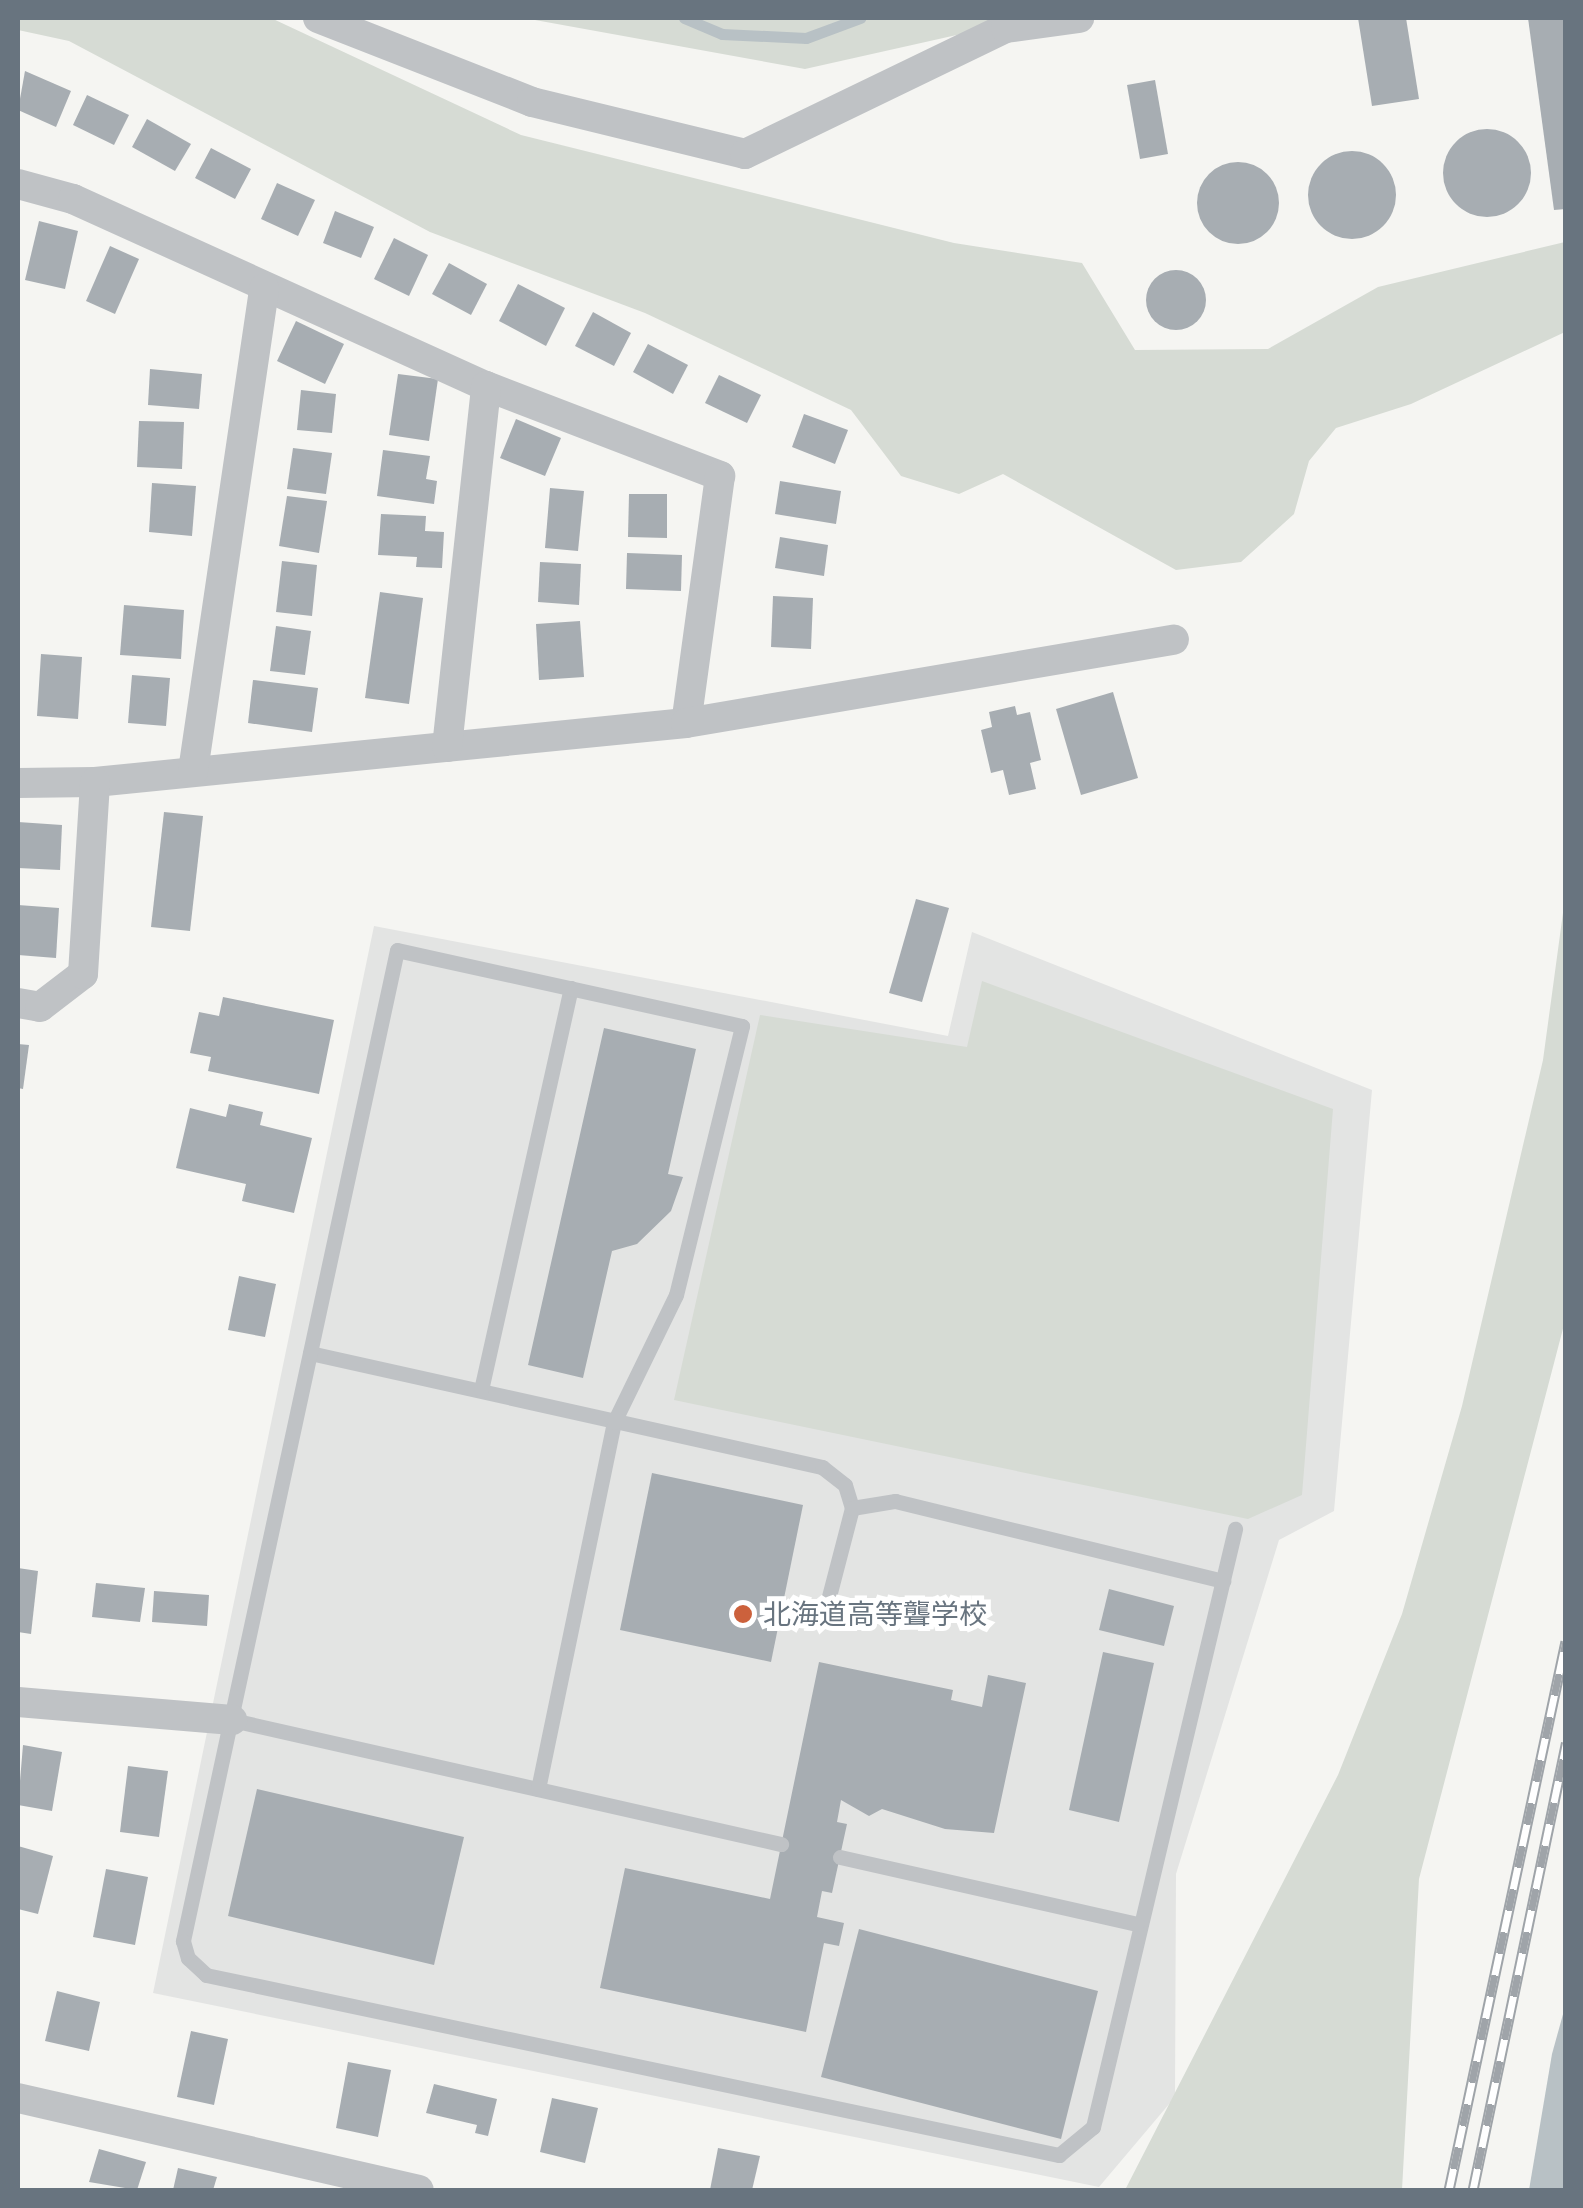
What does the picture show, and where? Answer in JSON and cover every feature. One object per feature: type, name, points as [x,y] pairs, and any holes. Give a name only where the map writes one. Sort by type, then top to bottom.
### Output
[{"type":"street","points":[[318,18],[532,102],[746,154],[1006,28],[1080,18]]},
{"type":"street","points":[[18,184],[72,198],[486,386],[720,476],[686,722]]},
{"type":"street","points":[[194,770],[264,288]]},
{"type":"street","points":[[447,747],[486,386]]},
{"type":"street","points":[[18,783],[95,782],[686,722],[1174,640]]},
{"type":"street","points":[[18,1004],[40,1006],[82,974],[95,782]]},
{"type":"street","points":[[18,1702],[232,1720]]},
{"type":"street","points":[[18,2098],[419,2190]]},
{"type":"lane","points":[[538,1790],[614,1422],[676,1295],[742,1026],[397,950],[183,1941],[188,1958],[206,1975],[1059,2155],[1093,2128],[1137,1924],[1236,1529]]},
{"type":"lane","points":[[482,1390],[571,988]]},
{"type":"lane","points":[[310,1353],[822,1467],[845,1485],[852,1508],[827,1604]]},
{"type":"lane","points":[[852,1508],[895,1501],[1223,1581]]},
{"type":"lane","points":[[232,1720],[781,1844]]},
{"type":"lane","points":[[840,1857],[1137,1924]]},
{"type":"shaded area","points":[[18,18],[271,18],[521,135],[954,243],[1082,263],[1135,350],[1268,349],[1378,287],[1565,242],[1565,332],[1411,404],[1336,428],[1309,461],[1294,514],[1241,562],[1176,570],[1003,474],[959,494],[901,476],[851,410],[645,313],[430,232],[69,41],[18,30]]},
{"type":"shaded area","points":[[524,18],[1033,18],[805,69]]},
{"type":"shaded area","points":[[1565,898],[1565,1321],[1419,1879],[1402,2190],[1125,2190],[1338,1775],[1402,1614],[1462,1406],[1543,1060]]},
{"type":"shaded area","name":"北海道高等聾学校","points":[[374,926],[948,1036],[972,932],[1372,1090],[1334,1511],[1279,1540],[1176,1874],[1175,2097],[1099,2187],[153,1993]]},
{"type":"shaded area","points":[[982,981],[1333,1109],[1302,1495],[1248,1519],[674,1400],[760,1015],[967,1047]]},
{"type":"shaded area","points":[[1565,2007],[1565,2190],[1529,2190],[1552,2054]]},
{"type":"building","points":[[1358,18],[1406,18],[1419,99],[1372,106]]},
{"type":"building","points":[[1528,18],[1566,18],[1566,209],[1554,210]]},
{"type":"building","points":[[25,71],[71,91],[56,127],[18,110]]},
{"type":"building","points":[[1155,80],[1168,154],[1140,159],[1127,85]]},
{"type":"building","points":[[87,95],[129,115],[114,145],[73,125]]},
{"type":"building","points":[[147,119],[191,144],[175,171],[132,147]]},
{"type":"building","points":[[1478,129],[1496,129],[1512,136],[1524,148],[1531,173],[1524,198],[1512,210],[1496,217],[1478,217],[1462,210],[1450,198],[1443,182],[1443,164],[1450,148],[1462,136]]},
{"type":"building","points":[[211,148],[251,169],[235,199],[195,178]]},
{"type":"building","points":[[1343,151],[1361,151],[1377,158],[1389,170],[1396,195],[1389,220],[1377,232],[1361,239],[1343,239],[1327,232],[1315,220],[1308,204],[1308,186],[1315,170],[1327,158]]},
{"type":"building","points":[[1238,162],[1254,165],[1267,174],[1276,187],[1276,219],[1267,232],[1254,241],[1238,244],[1222,241],[1209,232],[1200,219],[1197,203],[1200,187],[1209,174],[1222,165]]},
{"type":"building","points":[[277,183],[315,200],[298,236],[261,219]]},
{"type":"building","points":[[335,211],[374,227],[361,258],[323,243]]},
{"type":"building","points":[[39,221],[78,231],[65,289],[25,280]]},
{"type":"building","points":[[394,238],[428,255],[409,296],[374,279]]},
{"type":"building","points":[[110,246],[139,259],[115,314],[86,301]]},
{"type":"building","points":[[449,263],[487,284],[471,315],[432,294]]},
{"type":"building","points":[[1176,270],[1197,279],[1206,300],[1197,321],[1176,330],[1155,321],[1146,300],[1155,279]]},
{"type":"building","points":[[518,284],[565,308],[546,346],[499,321]]},
{"type":"building","points":[[593,312],[631,333],[614,366],[575,346]]},
{"type":"building","points":[[296,321],[344,344],[325,384],[277,361]]},
{"type":"building","points":[[648,344],[688,365],[673,394],[633,372]]},
{"type":"building","points":[[150,369],[202,374],[199,409],[148,405]]},
{"type":"building","points":[[398,374],[438,379],[429,441],[389,435]]},
{"type":"building","points":[[719,375],[761,395],[747,423],[705,403]]},
{"type":"building","points":[[301,390],[336,394],[332,433],[297,430]]},
{"type":"building","points":[[804,414],[848,430],[835,464],[792,447]]},
{"type":"building","points":[[516,419],[561,438],[545,476],[500,458]]},
{"type":"building","points":[[139,421],[184,422],[182,469],[137,467]]},
{"type":"building","points":[[293,448],[332,453],[326,494],[287,489]]},
{"type":"building","points":[[383,450],[430,456],[426,479],[437,481],[434,504],[377,496]]},
{"type":"building","points":[[780,481],[841,491],[836,524],[775,514]]},
{"type":"building","points":[[152,483],[196,486],[192,536],[149,532]]},
{"type":"building","points":[[550,488],[584,491],[578,551],[545,548]]},
{"type":"building","points":[[629,494],[667,494],[667,538],[628,537]]},
{"type":"building","points":[[287,496],[327,501],[319,553],[279,546]]},
{"type":"building","points":[[381,514],[426,516],[425,531],[444,532],[442,568],[416,567],[417,557],[378,555]]},
{"type":"building","points":[[780,537],[828,545],[824,576],[775,568]]},
{"type":"building","points":[[627,553],[682,555],[681,591],[626,589]]},
{"type":"building","points":[[282,561],[317,565],[312,616],[276,612]]},
{"type":"building","points":[[540,562],[581,564],[579,605],[538,602]]},
{"type":"building","points":[[380,592],[423,598],[409,704],[365,698]]},
{"type":"building","points":[[773,596],[813,598],[811,649],[771,647]]},
{"type":"building","points":[[124,605],[184,610],[181,659],[120,655]]},
{"type":"building","points":[[580,621],[584,677],[539,680],[536,624]]},
{"type":"building","points":[[276,626],[311,631],[305,675],[270,671]]},
{"type":"building","points":[[41,654],[82,657],[78,719],[37,716]]},
{"type":"building","points":[[132,675],[170,678],[166,726],[128,723]]},
{"type":"building","points":[[253,680],[318,688],[312,732],[248,723]]},
{"type":"building","points":[[1113,692],[1138,778],[1081,795],[1056,709]]},
{"type":"building","points":[[1015,706],[1017,715],[1030,712],[1041,760],[1030,763],[1036,789],[1009,795],[1003,770],[991,773],[981,730],[992,727],[989,712]]},
{"type":"building","points":[[164,812],[203,816],[190,931],[151,927]]},
{"type":"building","points":[[18,822],[62,825],[60,870],[18,868]]},
{"type":"building","points":[[916,899],[949,908],[922,1002],[889,993]]},
{"type":"building","points":[[18,905],[59,908],[56,958],[18,955]]},
{"type":"building","points":[[223,997],[334,1020],[319,1094],[208,1071],[211,1057],[190,1053],[199,1012],[219,1016]]},
{"type":"building","points":[[604,1028],[696,1049],[668,1174],[683,1177],[671,1211],[637,1244],[612,1251],[583,1378],[528,1365]]},
{"type":"building","points":[[18,1044],[29,1045],[23,1089],[18,1088]]},
{"type":"building","points":[[229,1104],[263,1112],[260,1125],[312,1138],[294,1213],[242,1201],[246,1184],[176,1168],[190,1108],[226,1117]]},
{"type":"building","points":[[239,1276],[276,1284],[265,1337],[228,1330]]},
{"type":"building","points":[[652,1473],[803,1505],[771,1662],[620,1630]]},
{"type":"building","points":[[18,1568],[38,1571],[31,1634],[18,1632]]},
{"type":"building","points":[[96,1583],[145,1588],[140,1622],[92,1617]]},
{"type":"building","points":[[1109,1589],[1174,1606],[1164,1646],[1099,1630]]},
{"type":"building","points":[[154,1591],[209,1595],[207,1626],[152,1622]]},
{"type":"building","points":[[1103,1652],[1154,1663],[1119,1822],[1069,1810]]},
{"type":"building","points":[[819,1662],[953,1690],[951,1700],[982,1707],[988,1675],[1026,1683],[994,1833],[945,1829],[882,1809],[869,1816],[841,1800],[837,1822],[847,1824],[832,1893],[822,1891],[817,1917],[844,1923],[839,1946],[824,1943],[806,2032],[600,1988],[625,1868],[770,1899]]},
{"type":"building","points":[[23,1745],[62,1752],[52,1811],[18,1805]]},
{"type":"building","points":[[128,1766],[168,1771],[159,1837],[120,1832]]},
{"type":"building","points":[[257,1789],[464,1837],[434,1965],[228,1916]]},
{"type":"building","points":[[18,1846],[53,1856],[38,1914],[18,1909]]},
{"type":"building","points":[[106,1869],[148,1877],[135,1945],[93,1937]]},
{"type":"building","points":[[859,1929],[1098,1991],[1061,2139],[821,2077]]},
{"type":"building","points":[[57,1991],[100,2002],[89,2051],[45,2041]]},
{"type":"building","points":[[191,2031],[228,2039],[214,2105],[177,2097]]},
{"type":"building","points":[[348,2062],[391,2070],[378,2137],[336,2128]]},
{"type":"building","points":[[434,2084],[497,2099],[488,2136],[475,2133],[477,2125],[426,2113]]},
{"type":"building","points":[[552,2098],[598,2108],[585,2163],[540,2152]]},
{"type":"building","points":[[718,2148],[760,2156],[752,2190],[710,2190]]},
{"type":"building","points":[[99,2149],[146,2162],[137,2190],[89,2182]]},
{"type":"building","points":[[178,2168],[217,2177],[213,2190],[173,2190]]},
{"type":"waterway","points":[[684,18],[722,34],[806,38],[860,18]]},
{"type":"railway","points":[[1449,2190],[1566,1641]]},
{"type":"railway","points":[[1473,2190],[1566,1743]]},
{"type":"place","name":"北海道高等聾学校","points":[[743,1614]]}]
